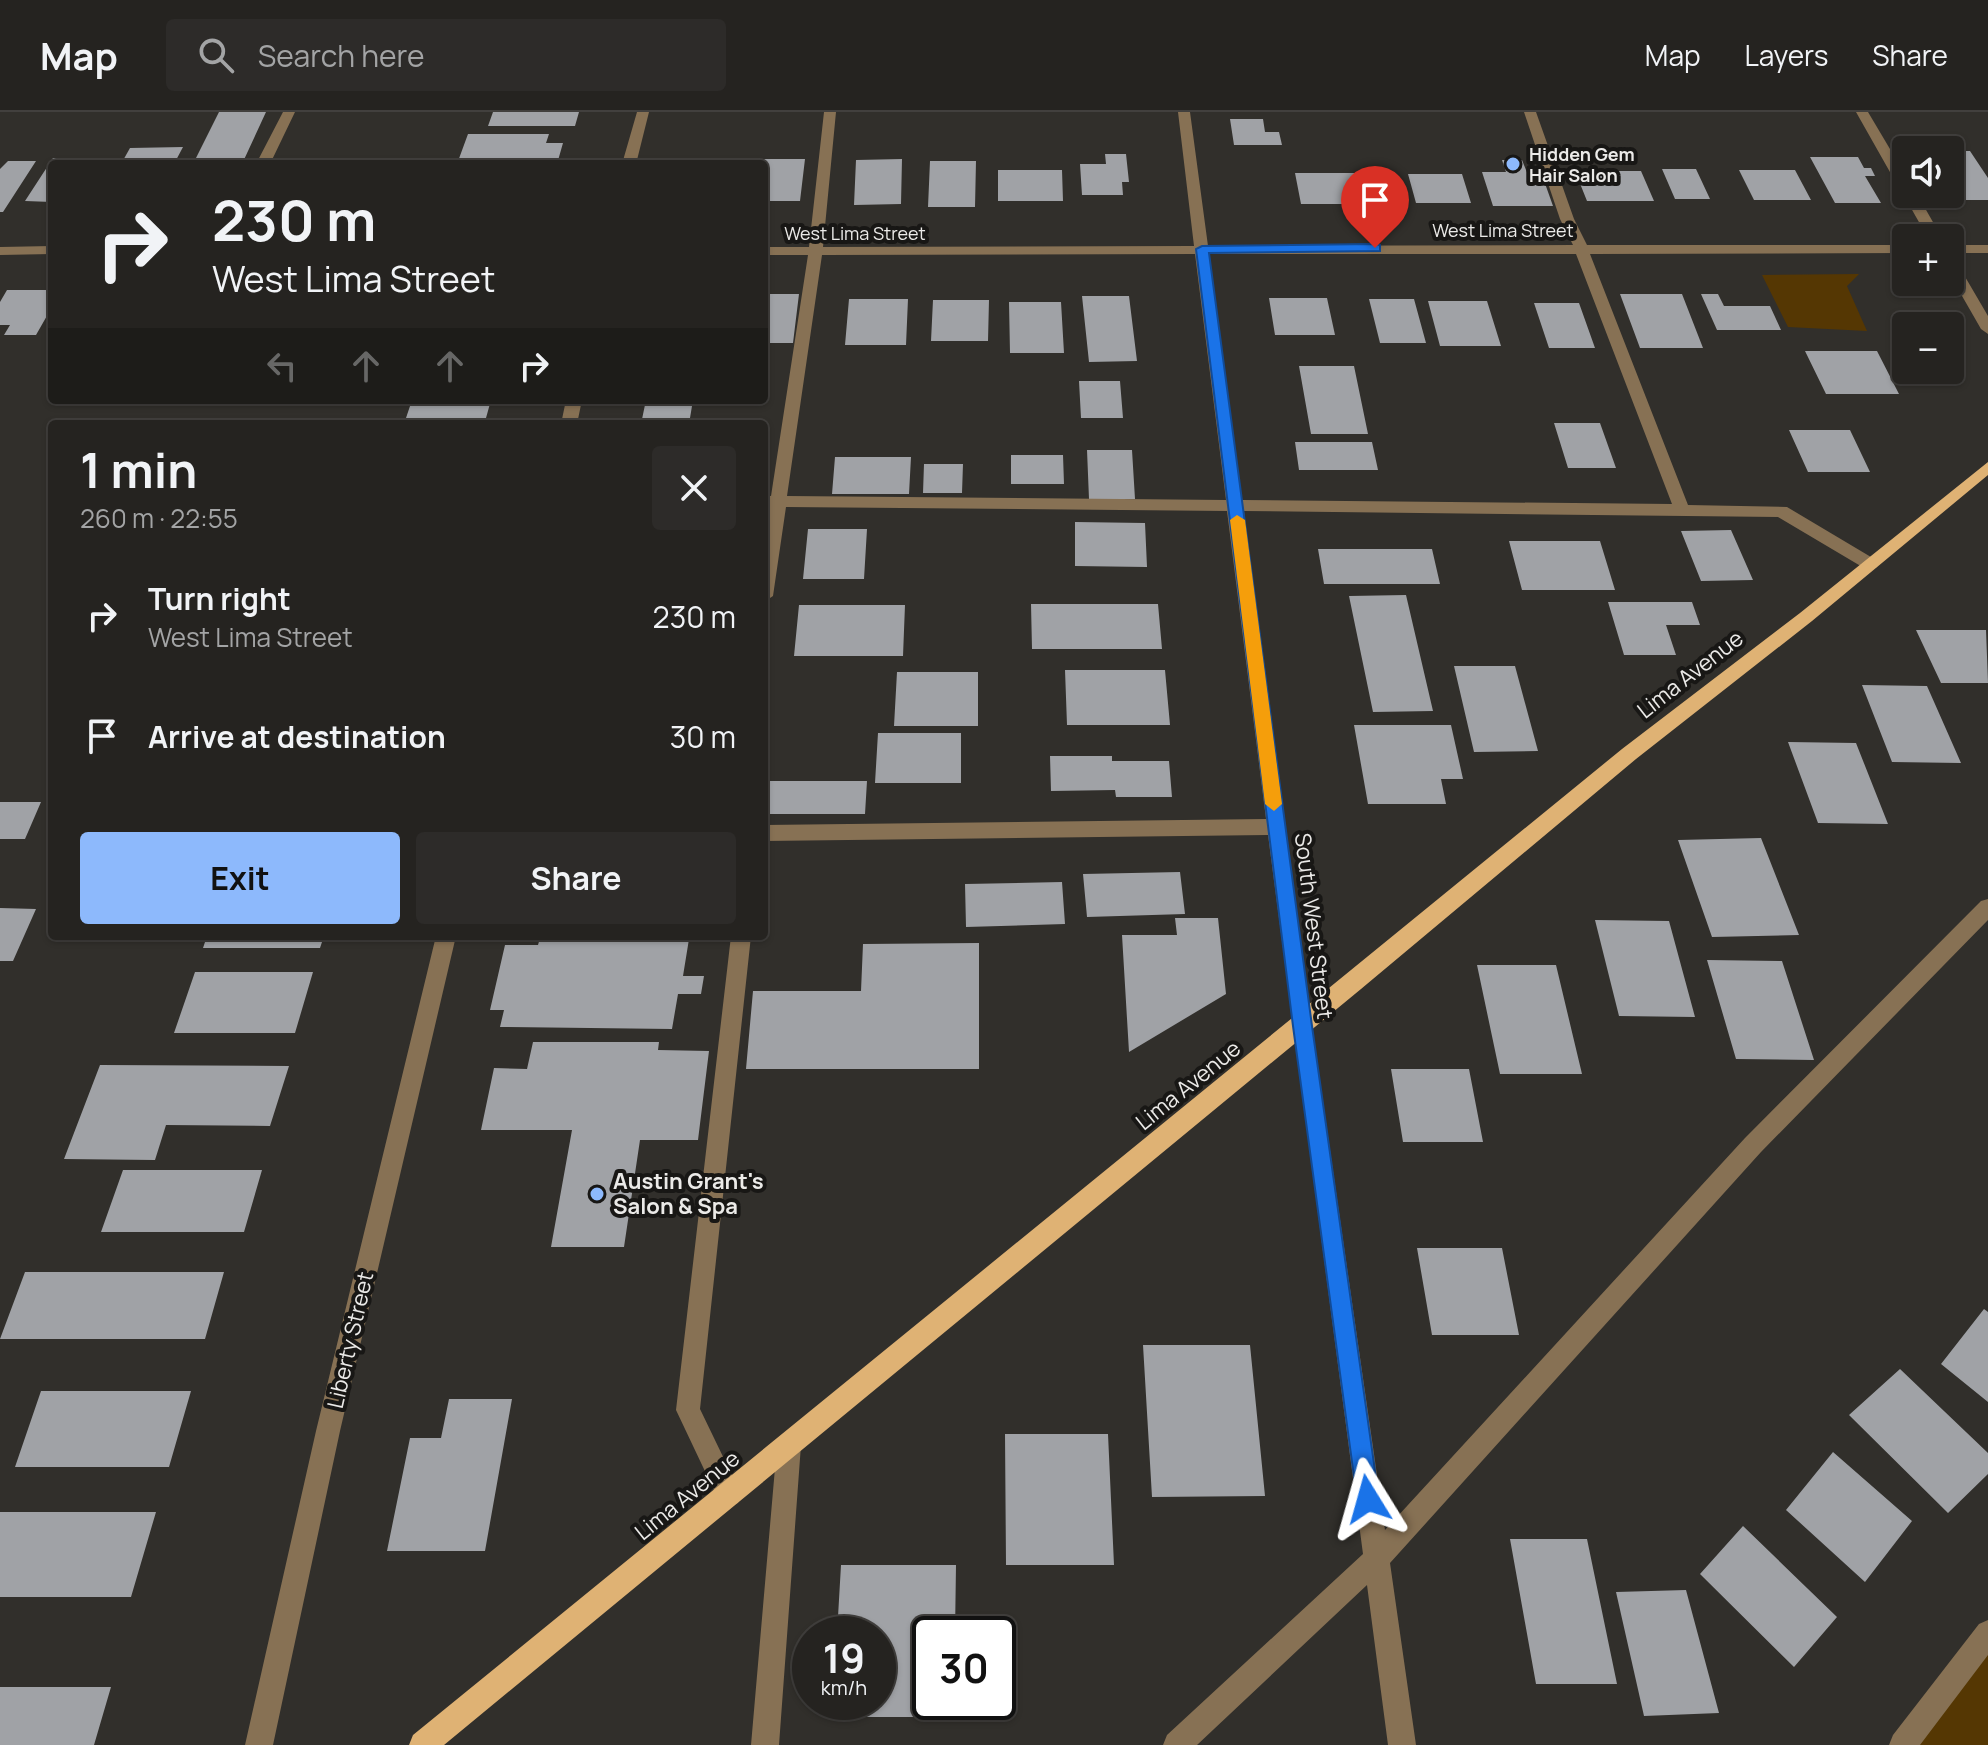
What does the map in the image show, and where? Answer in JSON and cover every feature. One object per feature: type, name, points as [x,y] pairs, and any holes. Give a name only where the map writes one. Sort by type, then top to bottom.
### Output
[{"type":"main road","name":"Lima Avenue","points":[[423,1745],[1302,1026],[1629,754],[1988,467]]},
{"type":"street","points":[[265,160],[289,112]]},
{"type":"street","points":[[630,160],[643,112]]},
{"type":"street","points":[[768,533],[770,501],[816,251],[830,112]]},
{"type":"street","name":"South West Street","points":[[1184,112],[1302,1026],[1402,1745]]},
{"type":"street","points":[[1530,112],[1567,219],[1682,510]]},
{"type":"street","points":[[1862,112],[1892,164]]},
{"type":"street","name":"West Lima Street","points":[[768,251],[1892,249]]},
{"type":"street","points":[[1964,249],[1988,249]]},
{"type":"street","points":[[0,251],[48,250]]},
{"type":"street","points":[[1964,287],[1988,329]]},
{"type":"street","points":[[770,501],[1781,511],[1870,564]]},
{"type":"street","points":[[768,833],[1277,827]]},
{"type":"street","points":[[1177,1745],[1376,1559],[1753,1145],[1988,907]]},
{"type":"street","name":"Liberty Street","points":[[259,1745],[328,1431],[445,940]]},
{"type":"street","points":[[729,1494],[688,1410],[741,940]]},
{"type":"street","points":[[765,1745],[789,1445]]},
{"type":"street","points":[[1903,1745],[1988,1633]]},
{"type":"shaded area","points":[[1859,274],[1847,286],[1867,331],[1788,327],[1762,275]]},
{"type":"shaded area","points":[[1988,1633],[1988,1745],[1903,1745]]},
{"type":"building","points":[[219,112],[266,112],[244,160],[195,160]]},
{"type":"building","points":[[493,112],[579,112],[575,126],[488,126]]},
{"type":"building","points":[[1230,119],[1263,119],[1265,132],[1279,132],[1282,145],[1234,145]]},
{"type":"building","points":[[468,134],[549,134],[546,143],[563,143],[558,160],[458,160]]},
{"type":"building","points":[[183,147],[176,160],[123,160],[130,148]]},
{"type":"building","points":[[1964,151],[1970,151],[1988,178],[1988,200],[1965,200]]},
{"type":"building","points":[[1105,154],[1126,154],[1129,182],[1122,182],[1123,195],[1082,195],[1080,164],[1106,164]]},
{"type":"building","points":[[1810,157],[1858,157],[1864,168],[1871,168],[1875,176],[1865,176],[1881,203],[1835,203]]},
{"type":"building","points":[[53,158],[89,158],[88,160]]},
{"type":"building","points":[[805,159],[800,201],[768,201],[768,160],[754,160]]},
{"type":"building","points":[[902,159],[901,204],[854,205],[856,160]]},
{"type":"building","points":[[1502,160],[1522,160],[1528,175],[1542,175],[1553,206],[1493,206],[1482,172],[1506,172]]},
{"type":"building","points":[[8,161],[36,161],[3,212],[0,212],[0,169]]},
{"type":"building","points":[[930,161],[976,161],[975,207],[928,207]]},
{"type":"building","points":[[48,166],[48,202],[25,201]]},
{"type":"building","points":[[1662,169],[1696,169],[1710,199],[1675,199]]},
{"type":"building","points":[[998,170],[1062,170],[1063,201],[998,201]]},
{"type":"building","points":[[1739,170],[1795,170],[1811,200],[1754,200]]},
{"type":"building","points":[[1575,171],[1641,171],[1654,201],[1587,201]]},
{"type":"building","points":[[1295,173],[1383,173],[1391,204],[1301,204]]},
{"type":"building","points":[[1408,174],[1462,174],[1471,203],[1416,203]]},
{"type":"building","points":[[7,290],[48,290],[48,314],[36,335],[4,335],[10,325],[0,325],[0,302]]},
{"type":"building","points":[[768,294],[799,294],[793,343],[768,343]]},
{"type":"building","points":[[1620,294],[1682,294],[1703,348],[1640,348]]},
{"type":"building","points":[[1701,294],[1718,294],[1724,306],[1770,306],[1781,330],[1717,330]]},
{"type":"building","points":[[1082,296],[1129,296],[1137,361],[1089,362]]},
{"type":"building","points":[[1269,298],[1327,298],[1335,335],[1275,335]]},
{"type":"building","points":[[849,299],[908,299],[906,345],[845,345]]},
{"type":"building","points":[[1369,299],[1414,299],[1426,343],[1380,343]]},
{"type":"building","points":[[933,300],[989,300],[988,341],[931,341]]},
{"type":"building","points":[[1428,301],[1487,301],[1501,346],[1440,346]]},
{"type":"building","points":[[1009,302],[1061,302],[1064,353],[1010,353]]},
{"type":"building","points":[[1534,303],[1579,303],[1595,348],[1549,348]]},
{"type":"building","points":[[1805,351],[1877,351],[1899,394],[1826,394]]},
{"type":"building","points":[[1299,366],[1354,366],[1368,434],[1311,434]]},
{"type":"building","points":[[1079,381],[1120,381],[1123,418],[1081,418]]},
{"type":"building","points":[[411,404],[490,404],[486,418],[406,418]]},
{"type":"building","points":[[645,404],[692,404],[690,420],[642,420]]},
{"type":"building","points":[[1554,423],[1600,423],[1616,468],[1568,468]]},
{"type":"building","points":[[1789,430],[1850,430],[1870,472],[1808,472]]},
{"type":"building","points":[[1295,442],[1372,442],[1378,470],[1299,470]]},
{"type":"building","points":[[1087,450],[1132,450],[1135,499],[1089,499]]},
{"type":"building","points":[[1011,455],[1063,455],[1064,484],[1011,484]]},
{"type":"building","points":[[835,457],[911,457],[909,494],[832,494]]},
{"type":"building","points":[[924,464],[963,464],[962,493],[923,493]]},
{"type":"building","points":[[1075,522],[1145,523],[1147,567],[1075,566]]},
{"type":"building","points":[[808,529],[867,529],[864,579],[803,579]]},
{"type":"building","points":[[1731,530],[1753,580],[1701,581],[1681,531]]},
{"type":"building","points":[[1509,541],[1600,541],[1615,590],[1522,590]]},
{"type":"building","points":[[1318,549],[1432,549],[1440,584],[1324,584]]},
{"type":"building","points":[[1406,595],[1433,711],[1373,712],[1349,596]]},
{"type":"building","points":[[1608,602],[1692,602],[1700,625],[1666,625],[1676,655],[1624,655]]},
{"type":"building","points":[[1031,604],[1158,604],[1162,649],[1032,649]]},
{"type":"building","points":[[799,605],[905,605],[903,656],[794,656]]},
{"type":"building","points":[[1916,630],[1986,630],[1988,683],[1941,683]]},
{"type":"building","points":[[1454,666],[1515,666],[1538,751],[1474,752]]},
{"type":"building","points":[[1065,670],[1165,670],[1170,725],[1067,725]]},
{"type":"building","points":[[897,672],[978,672],[978,726],[894,726]]},
{"type":"building","points":[[1862,685],[1927,686],[1961,763],[1892,762]]},
{"type":"building","points":[[1354,725],[1451,725],[1463,779],[1441,779],[1446,804],[1368,804]]},
{"type":"building","points":[[878,733],[961,733],[961,783],[875,783]]},
{"type":"building","points":[[1788,742],[1856,743],[1888,824],[1818,823]]},
{"type":"building","points":[[1050,756],[1112,756],[1112,761],[1169,761],[1172,797],[1116,797],[1115,790],[1051,791]]},
{"type":"building","points":[[769,781],[867,781],[865,814],[768,814]]},
{"type":"building","points":[[0,802],[41,802],[25,839],[0,839]]},
{"type":"building","points":[[1761,838],[1799,935],[1712,937],[1678,840]]},
{"type":"building","points":[[1180,872],[1185,914],[1087,917],[1083,874]]},
{"type":"building","points":[[1062,882],[1065,924],[966,927],[965,884]]},
{"type":"building","points":[[0,908],[36,909],[13,961],[0,961]]},
{"type":"building","points":[[1175,918],[1218,918],[1226,994],[1129,1052],[1122,935],[1177,935]]},
{"type":"building","points":[[1595,920],[1669,921],[1695,1017],[1619,1016]]},
{"type":"building","points":[[206,940],[323,940],[320,948],[203,948]]},
{"type":"building","points":[[539,940],[689,940],[683,976],[704,976],[701,994],[678,994],[672,1029],[500,1027],[504,1010],[490,1010],[505,945],[538,945]]},
{"type":"building","points":[[979,943],[979,1069],[746,1069],[753,991],[861,991],[863,944]]},
{"type":"building","points":[[1707,960],[1782,961],[1814,1060],[1736,1059]]},
{"type":"building","points":[[1477,965],[1556,965],[1582,1074],[1500,1074]]},
{"type":"building","points":[[195,972],[313,972],[295,1033],[174,1033]]},
{"type":"building","name":"Austin Grant's Salon & Spa","points":[[533,1042],[659,1042],[658,1050],[709,1051],[698,1140],[640,1140],[624,1247],[551,1247],[572,1130],[481,1130],[494,1068],[527,1069]]},
{"type":"building","points":[[100,1065],[289,1066],[270,1126],[166,1125],[155,1160],[64,1159]]},
{"type":"building","points":[[1391,1069],[1469,1069],[1483,1142],[1403,1142]]},
{"type":"building","points":[[123,1170],[262,1170],[244,1232],[101,1232]]},
{"type":"building","points":[[1417,1248],[1502,1248],[1519,1335],[1432,1335]]},
{"type":"building","points":[[25,1272],[224,1272],[205,1339],[0,1339]]},
{"type":"building","points":[[1984,1309],[1988,1312],[1988,1402],[1941,1364]]},
{"type":"building","points":[[1143,1345],[1250,1345],[1265,1496],[1152,1497]]},
{"type":"building","points":[[1900,1369],[1988,1453],[1988,1474],[1948,1513],[1849,1415]]},
{"type":"building","points":[[41,1391],[191,1391],[169,1467],[15,1467]]},
{"type":"building","points":[[449,1399],[512,1399],[485,1551],[387,1551],[410,1438],[441,1438]]},
{"type":"building","points":[[1005,1434],[1108,1434],[1114,1565],[1006,1565]]},
{"type":"building","points":[[1833,1452],[1912,1521],[1865,1582],[1786,1510]]},
{"type":"building","points":[[0,1512],[156,1512],[131,1597],[0,1597]]},
{"type":"building","points":[[1743,1526],[1837,1617],[1794,1667],[1700,1574]]},
{"type":"building","points":[[1510,1539],[1587,1539],[1617,1684],[1536,1684]]},
{"type":"building","points":[[841,1565],[956,1565],[955,1616],[912,1616],[912,1717],[896,1717],[896,1616],[838,1616]]},
{"type":"building","points":[[1686,1590],[1719,1713],[1644,1716],[1616,1592]]},
{"type":"building","points":[[0,1687],[111,1687],[94,1745],[0,1745]]},
{"type":"slow traffic","points":[[1237,520],[1274,804]]},
{"type":"place","name":"Hidden Gem Hair Salon","points":[[1513,164]]},
{"type":"place","name":"Austin Grant's Salon & Spa","points":[[597,1194]]},
{"type":"route","points":[[1368,1499],[1302,1026],[1202,249],[1375,248]]}]
